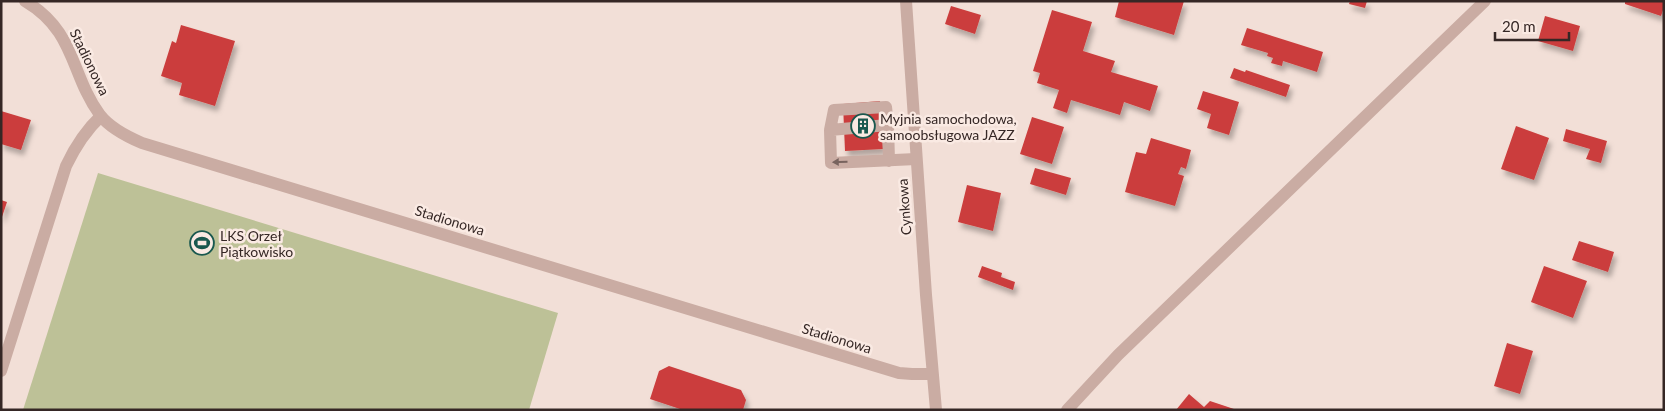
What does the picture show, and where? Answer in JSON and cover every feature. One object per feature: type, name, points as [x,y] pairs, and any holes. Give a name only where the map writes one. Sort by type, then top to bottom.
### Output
[{"type":"street","name":"Stadionowa","points":[[25,1],[37,8],[53,23],[66,42],[88,93],[101,116],[128,136],[142,143],[892,370],[912,374],[932,374]]},
{"type":"street","name":"Cynkowa","points":[[906,1],[916,160],[936,410]]},
{"type":"street","points":[[1067,410],[1126,348],[1485,1]]},
{"type":"street","points":[[888,161],[886,107],[834,110],[830,130],[831,163],[888,161],[916,160]]},
{"type":"street","points":[[1,371],[66,166],[82,137],[101,116]]},
{"type":"street","points":[[830,130],[888,125]]},
{"type":"green space","name":"LKS Orzeł Piątkowisko","points":[[98,173],[558,313],[529,410],[23,410]]},
{"type":"building","points":[[1119,1],[1184,1],[1174,35],[1115,17]]},
{"type":"building","points":[[1350,1],[1367,1],[1365,8],[1349,4]]},
{"type":"building","points":[[1625,1],[1664,1],[1664,7],[1661,16],[1625,4]]},
{"type":"building","points":[[951,6],[981,15],[975,34],[945,24]]},
{"type":"building","points":[[1052,10],[1092,22],[1083,51],[1115,61],[1111,72],[1158,86],[1150,111],[1124,102],[1120,115],[1071,100],[1067,113],[1053,108],[1059,90],[1037,83],[1040,73],[1033,71]]},
{"type":"building","points":[[1545,16],[1580,26],[1573,51],[1538,41]]},
{"type":"building","points":[[181,25],[235,41],[215,106],[179,95],[182,83],[161,76],[172,41],[176,43]]},
{"type":"building","points":[[1247,28],[1323,52],[1317,72],[1283,61],[1282,66],[1271,63],[1273,58],[1267,56],[1268,53],[1241,45]]},
{"type":"building","points":[[1234,68],[1245,72],[1246,70],[1290,85],[1286,97],[1230,78]]},
{"type":"building","points":[[1203,91],[1239,102],[1229,135],[1207,128],[1211,114],[1197,109]]},
{"type":"building","name":"Myjnia samochodowa, samoobsługowa JAZZ","points":[[880,101],[883,149],[845,151],[843,104]]},
{"type":"building","points":[[1,111],[31,120],[21,150],[1,144]]},
{"type":"building","points":[[1032,117],[1064,127],[1052,164],[1020,154]]},
{"type":"building","points":[[1516,126],[1549,138],[1534,180],[1501,169]]},
{"type":"building","points":[[1566,129],[1607,141],[1601,163],[1586,159],[1590,149],[1563,141]]},
{"type":"building","points":[[1151,138],[1191,150],[1186,169],[1181,167],[1178,174],[1184,176],[1175,206],[1125,192],[1136,152],[1146,154]]},
{"type":"building","points":[[1035,168],[1071,178],[1066,195],[1030,184]]},
{"type":"building","points":[[967,185],[1001,193],[993,231],[958,222]]},
{"type":"building","points":[[1,200],[7,202],[2,217],[1,217]]},
{"type":"building","points":[[1579,241],[1614,252],[1608,272],[1572,260]]},
{"type":"building","points":[[982,266],[1002,273],[1001,277],[1015,282],[1013,290],[978,277]]},
{"type":"building","points":[[1544,266],[1587,281],[1573,318],[1531,302]]},
{"type":"building","points":[[1507,343],[1533,351],[1520,394],[1494,386]]},
{"type":"building","points":[[669,366],[741,390],[746,400],[743,410],[683,410],[650,399],[659,371]]},
{"type":"building","points":[[1189,394],[1204,407],[1210,401],[1237,410],[1176,410]]},
{"type":"place","name":"Myjnia samochodowa, samoobsługowa JAZZ","points":[[863,126]]},
{"type":"place","name":"LKS Orzeł Piątkowisko","points":[[202,243]]}]
